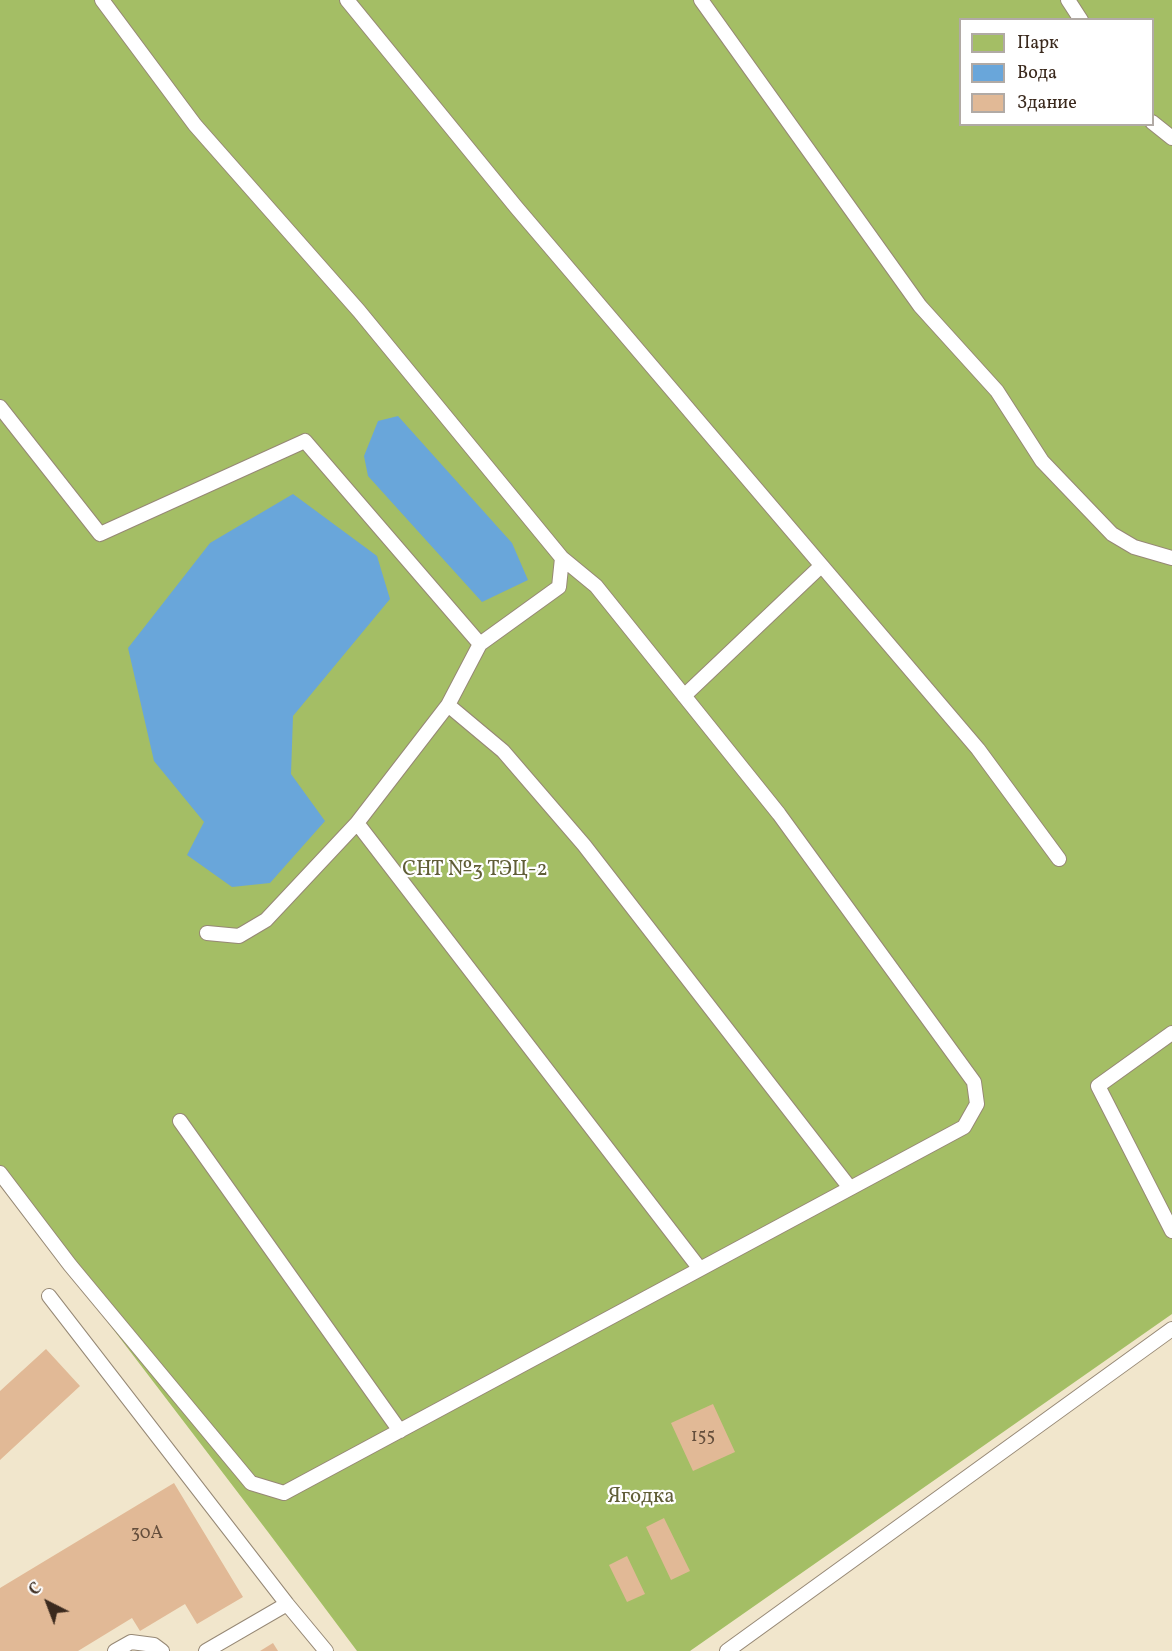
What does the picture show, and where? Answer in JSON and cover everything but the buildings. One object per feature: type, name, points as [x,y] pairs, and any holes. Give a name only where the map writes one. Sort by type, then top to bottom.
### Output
[{"type":"lane","points":[[0,1173],[70,1265],[251,1483],[284,1493],[964,1127],[977,1104],[974,1082],[779,814],[596,586],[562,558],[359,311],[195,125],[102,0]]},
{"type":"lane","points":[[347,0],[516,207],[978,749],[1059,859]]},
{"type":"lane","points":[[701,0],[920,306],[997,391],[1042,461],[1112,534],[1134,547],[1172,558]]},
{"type":"lane","points":[[1068,0],[1080,18]]},
{"type":"lane","points":[[1154,124],[1172,138]]},
{"type":"lane","points":[[0,407],[100,534],[305,441],[480,644]]},
{"type":"lane","points":[[207,933],[239,936],[266,920],[357,823],[448,705],[480,644],[559,587],[562,558]]},
{"type":"lane","points":[[684,696],[821,566]]},
{"type":"lane","points":[[448,705],[503,751],[584,845],[850,1188]]},
{"type":"lane","points":[[357,823],[700,1269]]},
{"type":"lane","points":[[1172,1033],[1098,1086],[1172,1232]]},
{"type":"lane","points":[[180,1121],[400,1431]]},
{"type":"lane","points":[[49,1296],[287,1604],[326,1651]]},
{"type":"lane","points":[[727,1651],[1172,1329]]},
{"type":"lane","points":[[206,1651],[287,1604]]},
{"type":"lane","points":[[116,1651],[131,1642],[154,1645],[162,1651]]},
{"type":"green space","name":"СНТ №3 ТЭЦ-2","points":[[0,0],[1172,0],[1172,1314],[690,1651],[357,1651],[0,1181]]},
{"type":"water","points":[[398,416],[512,543],[528,580],[482,602],[368,476],[364,456],[378,421]]},
{"type":"water","points":[[293,494],[377,556],[390,599],[293,716],[291,774],[325,821],[270,883],[232,887],[187,855],[204,822],[154,761],[128,648],[210,543]]},
{"type":"park label","name":"Ягодка","points":[[641,1498]]}]
